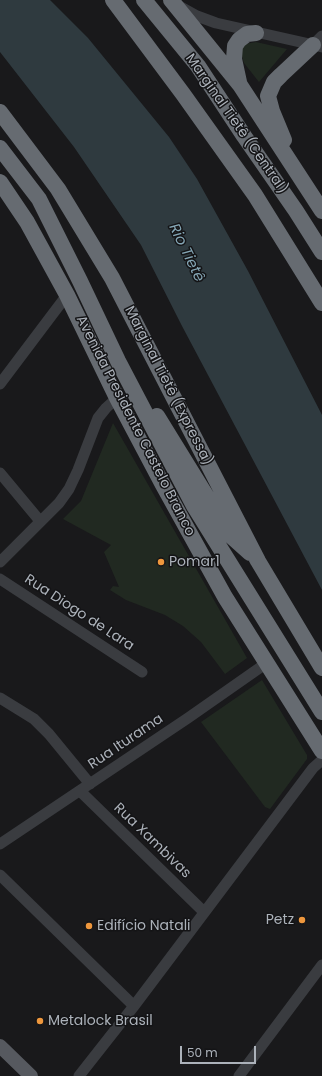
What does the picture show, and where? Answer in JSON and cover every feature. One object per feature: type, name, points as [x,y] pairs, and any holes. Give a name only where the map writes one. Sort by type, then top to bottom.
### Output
[{"type":"highway","points":[[113,0],[183,94],[255,195],[322,304]]},
{"type":"highway","name":"Marginal Tietê (Central)","points":[[144,0],[198,66],[244,136],[296,210],[322,252]]},
{"type":"highway","points":[[172,1],[240,85],[322,211]]},
{"type":"highway","points":[[240,85],[234,64],[234,49],[237,42],[242,37],[256,32]]},
{"type":"highway","points":[[300,176],[272,111],[268,96],[274,82],[319,42]]},
{"type":"highway","name":"Marginal Tietê (Expressa)","points":[[0,112],[58,189],[112,278],[258,561],[322,668]]},
{"type":"highway","points":[[0,148],[38,199],[80,281],[118,361],[194,506],[322,712]]},
{"type":"highway","name":"Avenida Presidente Castelo Branco","points":[[0,182],[27,222],[67,295],[117,398],[225,597],[268,662],[322,751]]},
{"type":"highway","points":[[118,361],[132,375],[231,536],[258,561]]},
{"type":"main road","points":[[0,1046],[31,1076]]},
{"type":"street","points":[[172,1],[197,16],[216,23],[256,32],[319,42]]},
{"type":"street","points":[[0,384],[67,295]]},
{"type":"street","points":[[0,562],[59,503],[69,489],[98,418],[117,398]]},
{"type":"street","points":[[0,473],[40,521]]},
{"type":"street","name":"Rua Diogo de Lara","points":[[0,579],[142,672]]},
{"type":"street","name":"Rua Iturama","points":[[0,844],[201,710],[268,662]]},
{"type":"street","points":[[0,698],[34,719],[62,748],[90,784]]},
{"type":"street","points":[[79,1076],[134,1006],[314,768],[322,760]]},
{"type":"street","name":"Rua Xambivas","points":[[80,791],[204,912]]},
{"type":"street","points":[[0,875],[134,1006]]},
{"type":"street","points":[[239,1076],[322,965]]},
{"type":"shaded area","points":[[256,42],[287,49],[259,82],[244,63],[240,50],[245,44]]},
{"type":"shaded area","points":[[113,423],[247,658],[225,674],[201,642],[183,626],[165,615],[126,600],[110,590],[113,586],[119,587],[104,552],[111,545],[63,519],[81,501]]},
{"type":"shaded area","points":[[262,680],[307,755],[307,759],[270,809],[265,807],[201,722]]},
{"type":"water","name":"Rio Tietê","points":[[0,0],[50,0],[88,38],[169,137],[197,179],[248,271],[322,415],[322,590],[182,326],[141,245],[74,147],[0,52]]},
{"type":"place","name":"Pomar1","points":[[161,562]]},
{"type":"place","name":"Petz","points":[[302,920]]},
{"type":"place","name":"Edifício Natali","points":[[89,926]]},
{"type":"place","name":"Metalock Brasil","points":[[40,1021]]}]
